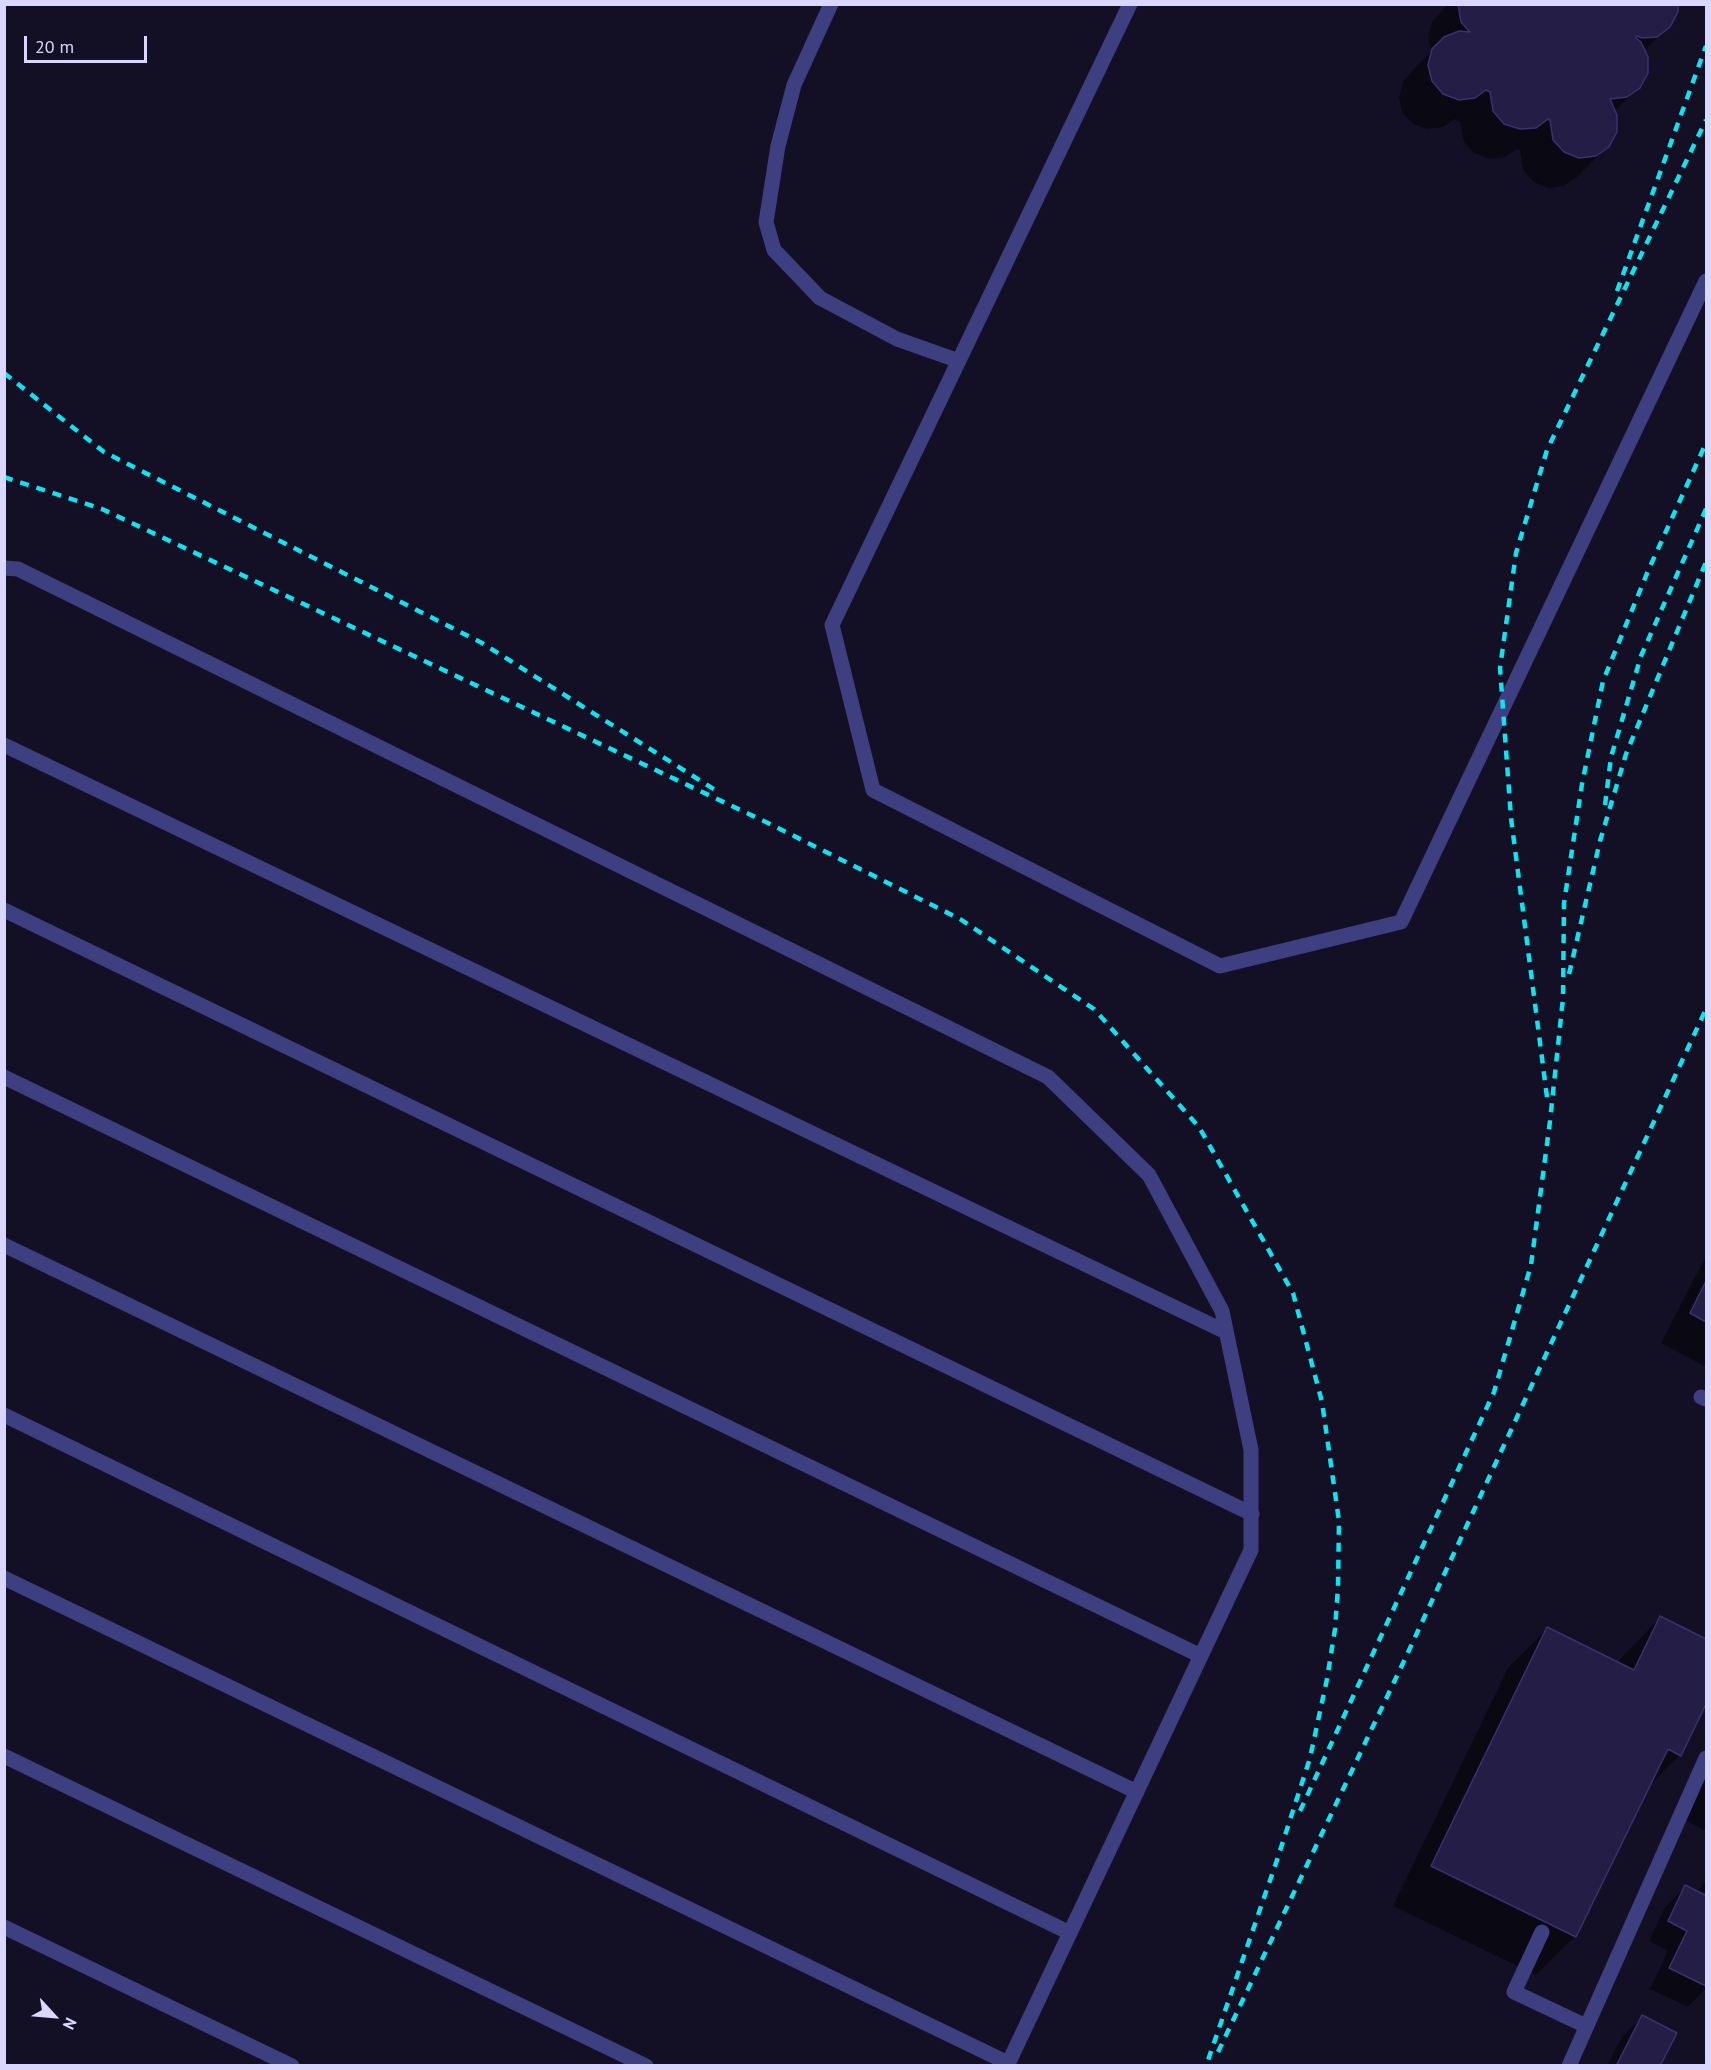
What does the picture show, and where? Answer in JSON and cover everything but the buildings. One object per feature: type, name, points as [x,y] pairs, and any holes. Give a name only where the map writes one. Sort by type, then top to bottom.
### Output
[{"type":"lane","points":[[831,4],[794,85],[778,146],[766,222],[774,250],[820,298],[897,339],[959,361]]},
{"type":"lane","points":[[1130,4],[832,625],[873,790],[1220,966],[1401,922],[1707,281]]},
{"type":"lane","points":[[4,568],[18,570],[1048,1077],[1149,1175],[1222,1311],[1251,1450],[1251,1550],[1007,2064],[4,1578]]},
{"type":"lane","points":[[4,745],[1226,1332]]},
{"type":"lane","points":[[4,910],[1251,1514]]},
{"type":"lane","points":[[4,1077],[1201,1656]]},
{"type":"lane","points":[[4,1245],[1137,1792]]},
{"type":"lane","points":[[4,1416],[1070,1933]]},
{"type":"lane","points":[[4,1756],[646,2066]]},
{"type":"lane","points":[[1569,2066],[1707,1758]]},
{"type":"lane","points":[[4,1927],[292,2066]]},
{"type":"lane","points":[[1542,1932],[1514,1992],[1586,2026]]},
{"type":"railway","points":[[1617,291],[1706,46]]},
{"type":"railway","points":[[1547,1097],[1511,818],[1500,668],[1516,553],[1547,450],[1706,120]]},
{"type":"railway","points":[[4,373],[104,452],[482,643],[720,793]]},
{"type":"railway","points":[[1300,1811],[1494,1392],[1531,1265],[1563,998],[1564,903],[1582,784],[1603,681],[1648,571],[1706,443]]},
{"type":"railway","points":[[4,477],[102,509],[768,823],[960,919],[1094,1009],[1199,1127],[1293,1293],[1322,1402],[1339,1521],[1335,1629],[1310,1758],[1206,2066]]},
{"type":"railway","points":[[1605,805],[1611,757],[1641,656],[1706,509]]},
{"type":"railway","points":[[1569,974],[1600,841],[1626,754],[1706,562]]},
{"type":"railway","points":[[1218,2052],[1404,1661],[1706,1009]]}]
